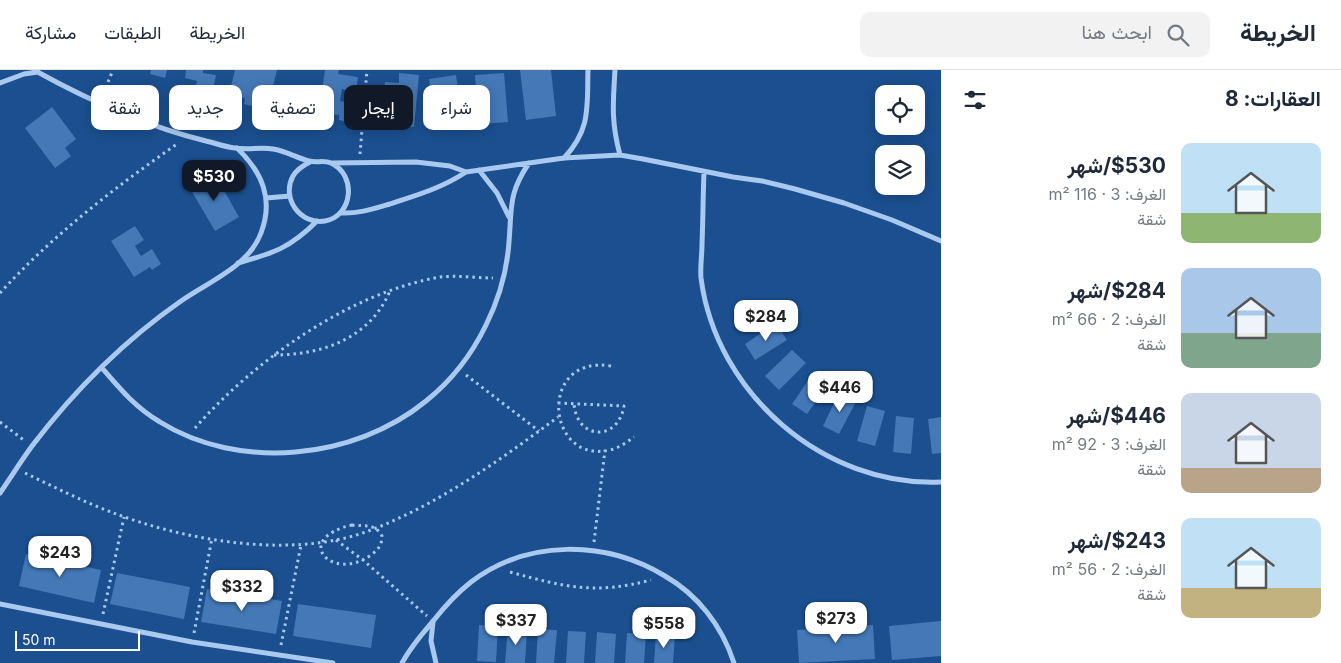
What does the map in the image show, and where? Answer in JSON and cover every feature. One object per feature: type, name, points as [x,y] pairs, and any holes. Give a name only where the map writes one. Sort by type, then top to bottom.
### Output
[{"type":"street","points":[[564,158],[576,145],[583,130],[587,113],[588,70]]},
{"type":"street","points":[[616,70],[612,115],[620,156]]},
{"type":"street","points":[[0,83],[36,71],[91,99]]},
{"type":"street","points":[[159,128],[187,137],[236,148],[256,147],[274,149],[293,154],[310,162]]},
{"type":"street","points":[[0,493],[32,446],[76,393],[126,345],[180,301],[238,263],[251,250],[261,234],[266,216],[266,198],[261,179],[251,162],[236,148]]},
{"type":"street","points":[[340,213],[360,212],[422,194],[452,181],[466,172],[564,158],[620,156],[762,181],[844,203],[892,220],[941,241]]},
{"type":"street","points":[[332,163],[341,170],[347,180],[349,192],[347,203],[340,213],[333,218],[316,221],[304,217],[294,208],[290,196],[290,185],[293,175],[310,162],[433,163],[466,172]]},
{"type":"street","points":[[102,368],[126,396],[159,422],[188,436],[217,446],[250,452],[284,452],[330,446],[374,432],[409,413],[440,389],[477,342],[496,304],[503,278],[509,241],[512,201],[517,184],[529,163]]},
{"type":"street","points":[[479,170],[497,193],[510,219]]},
{"type":"street","points":[[704,172],[701,276],[711,320],[719,341],[741,380],[755,398],[782,425],[805,443],[825,455],[853,467],[890,478],[941,482]]},
{"type":"street","points":[[266,198],[290,196]]},
{"type":"street","points":[[238,263],[281,249],[300,237],[316,221]]},
{"type":"street","points":[[402,663],[413,645],[433,621],[457,594],[472,582],[495,567],[521,556],[576,548],[631,558],[680,584],[705,609],[725,640],[734,663]]},
{"type":"street","points":[[0,604],[192,642],[333,663]]},
{"type":"street","points":[[433,621],[431,641],[436,663]]},
{"type":"path","points":[[106,85],[113,70]]},
{"type":"path","points":[[359,162],[367,70]]},
{"type":"path","points":[[0,293],[50,243],[94,205],[187,137]]},
{"type":"path","points":[[188,436],[231,391],[274,355],[334,317],[390,291],[441,277],[503,278]]},
{"type":"path","points":[[274,355],[305,354],[343,342],[375,318],[390,291]]},
{"type":"path","points":[[611,366],[592,365],[574,373],[562,388],[558,403],[558,417],[566,434],[573,441],[591,450],[605,450],[619,446],[634,437]]},
{"type":"path","points":[[458,368],[539,431]]},
{"type":"path","points":[[558,403],[624,406],[622,416],[617,425],[608,431],[598,432],[588,430],[580,424],[575,414],[574,404]]},
{"type":"path","points":[[16,469],[124,517],[166,529],[255,544],[301,545],[336,540],[376,528],[419,508],[464,483],[503,458],[558,417]]},
{"type":"path","points":[[0,422],[32,446]]},
{"type":"path","points":[[593,550],[605,450]]},
{"type":"path","points":[[100,625],[124,517]]},
{"type":"path","points":[[360,525],[376,528],[382,536],[381,546],[363,560],[348,564],[330,562],[322,555],[322,542],[329,534],[344,527],[360,525]]},
{"type":"path","points":[[192,642],[212,538]]},
{"type":"path","points":[[336,540],[363,560],[433,621]]},
{"type":"path","points":[[279,656],[301,545]]},
{"type":"path","points":[[495,567],[551,583],[585,589],[620,587],[666,576]]},
{"type":"building","points":[[151,70],[167,70],[165,78],[150,74]]},
{"type":"building","points":[[186,70],[203,70],[203,73],[216,75],[214,85],[196,85],[197,81],[185,78]]},
{"type":"building","points":[[235,70],[277,70],[273,85],[252,85],[252,106],[244,104],[245,98],[242,97],[242,85],[231,85]]},
{"type":"building","points":[[325,70],[339,70],[338,74],[358,77],[357,85],[344,85],[344,89],[342,89],[340,101],[344,102],[344,121],[339,120],[339,115],[334,114],[334,85],[323,85]]},
{"type":"building","points":[[520,70],[551,70],[556,116],[526,120]]},
{"type":"building","points":[[399,73],[419,75],[414,127],[413,85],[385,85],[385,82],[399,83]]},
{"type":"building","points":[[504,73],[508,122],[490,123],[490,85],[476,85],[475,75]]},
{"type":"building","points":[[456,75],[457,85],[430,85],[429,79]]},
{"type":"building","points":[[52,107],[76,139],[65,148],[71,156],[55,168],[25,128]]},
{"type":"building","points":[[216,176],[239,217],[215,231],[188,185],[199,178],[203,184]]},
{"type":"building","points":[[135,226],[144,240],[135,246],[141,256],[152,249],[161,264],[152,270],[150,267],[134,277],[111,241]]},
{"type":"building","points":[[776,323],[787,340],[755,360],[745,344]]},
{"type":"building","points":[[792,350],[806,363],[779,390],[765,376]]},
{"type":"building","points":[[814,372],[829,383],[807,414],[792,404]]},
{"type":"building","points":[[840,391],[857,400],[839,434],[823,426]]},
{"type":"building","points":[[867,406],[885,411],[875,446],[857,441]]},
{"type":"building","points":[[896,416],[914,418],[911,454],[893,452]]},
{"type":"building","points":[[941,417],[941,453],[932,454],[928,419]]},
{"type":"building","points":[[26,554],[101,570],[94,603],[19,586]]},
{"type":"building","points":[[117,573],[190,587],[184,619],[110,604]]},
{"type":"building","points":[[207,589],[282,601],[276,634],[201,622]]},
{"type":"building","points":[[298,604],[376,615],[371,648],[293,636]]},
{"type":"building","points":[[941,621],[941,656],[892,660],[889,626]]},
{"type":"building","points":[[479,625],[498,627],[496,662],[477,661]]},
{"type":"building","points":[[873,625],[875,659],[799,663],[797,630]]},
{"type":"building","points":[[508,628],[527,630],[525,663],[505,663]]},
{"type":"building","points":[[538,629],[557,630],[554,663],[536,663]]},
{"type":"building","points":[[568,631],[586,632],[584,663],[566,663]]},
{"type":"building","points":[[597,632],[616,634],[614,663],[595,663]]},
{"type":"building","points":[[627,633],[646,634],[644,663],[625,663]]},
{"type":"building","points":[[656,634],[675,636],[673,663],[654,663]]}]
